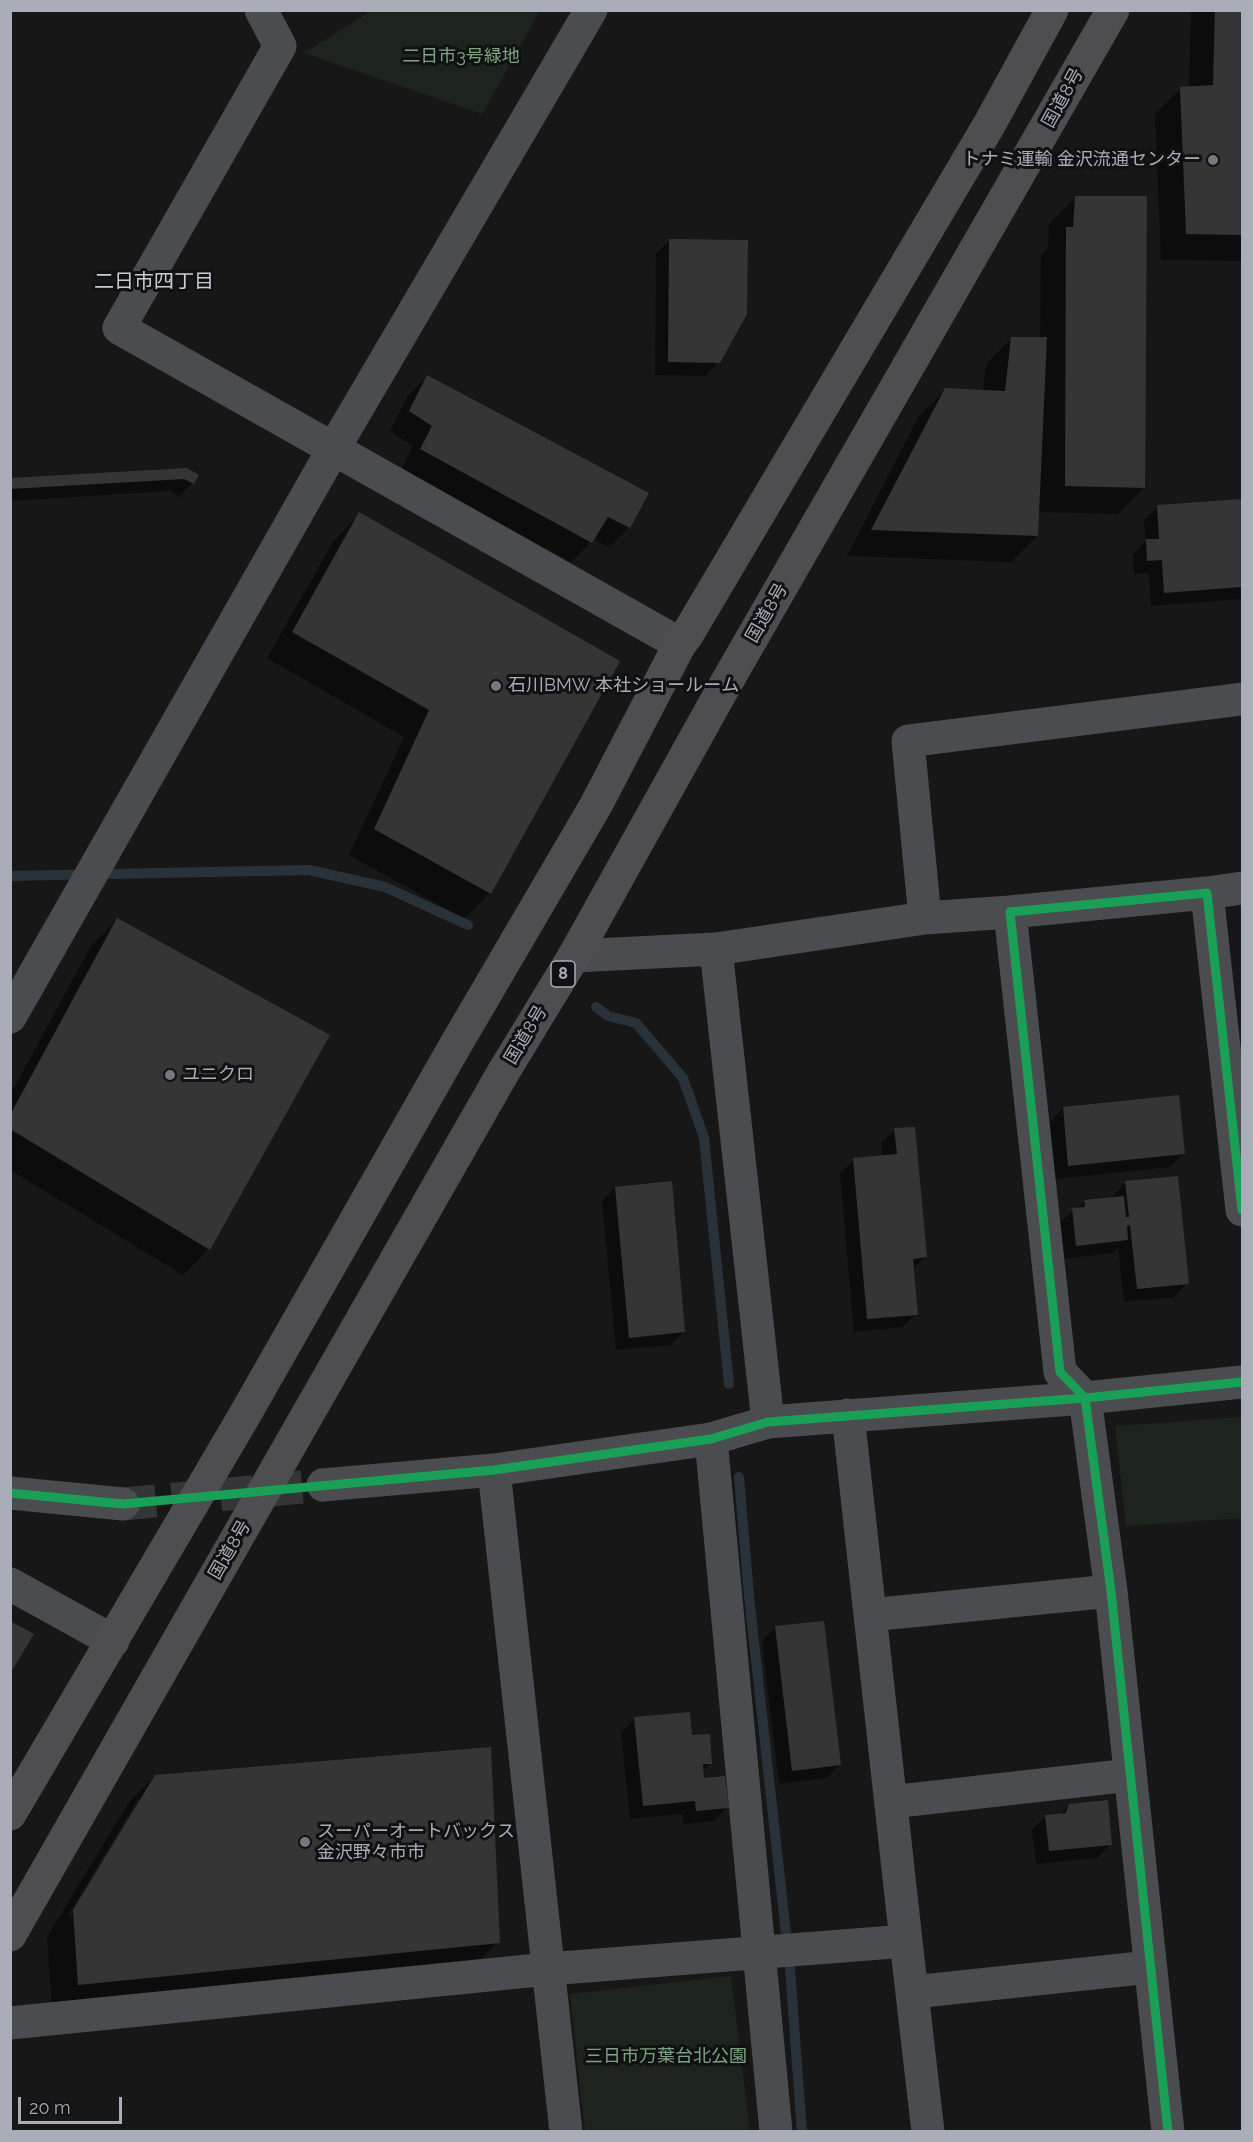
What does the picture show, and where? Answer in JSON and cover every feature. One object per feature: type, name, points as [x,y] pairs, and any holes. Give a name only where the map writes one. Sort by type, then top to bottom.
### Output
[{"type":"highway","points":[[12,1811],[243,1418],[455,1046],[596,805],[680,644],[989,125],[1052,10]]},
{"type":"highway","name":"国道8号","points":[[10,1935],[487,1102],[574,956],[755,633],[1113,10]]},
{"type":"street","points":[[261,10],[280,46],[119,328],[680,644]]},
{"type":"street","points":[[10,1017],[334,448],[591,10]]},
{"type":"street","points":[[925,918],[908,741],[1242,699]]},
{"type":"street","points":[[574,956],[716,949],[925,918],[1010,912],[1242,888]]},
{"type":"street","points":[[1207,893],[1242,1210]]},
{"type":"street","points":[[1010,912],[1060,1372],[1084,1398],[1111,1591],[1167,2132]]},
{"type":"street","points":[[716,949],[768,1422]]},
{"type":"street","points":[[323,1485],[494,1470],[711,1439],[768,1422],[1084,1398],[1242,1382]]},
{"type":"street","points":[[848,1415],[928,2132]]},
{"type":"street","points":[[711,1439],[776,2132]]},
{"type":"street","points":[[494,1470],[566,2132]]},
{"type":"street","points":[[10,1493],[123,1504]]},
{"type":"street","points":[[10,1584],[113,1641]]},
{"type":"street","points":[[870,1616],[1111,1591]]},
{"type":"street","points":[[891,1802],[1130,1775]]},
{"type":"street","points":[[10,2023],[548,1970],[906,1941]]},
{"type":"street","points":[[913,1992],[1150,1966]]},
{"type":"green space","name":"二日市3号緑地","points":[[371,11],[540,11],[482,114],[304,53]]},
{"type":"green space","points":[[1242,1417],[1242,1518],[1126,1526],[1115,1426]]},
{"type":"green space","name":"三日市万葉台北公園","points":[[731,1976],[750,2131],[585,2131],[570,1994]]},
{"type":"building","name":"トナミ運輸 金沢流通センター","points":[[1215,10],[1242,10],[1242,235],[1186,234],[1180,87],[1213,85]]},
{"type":"building","points":[[1075,196],[1147,196],[1145,488],[1065,486],[1066,227],[1073,227]]},
{"type":"building","points":[[669,239],[748,240],[747,314],[720,363],[668,362]]},
{"type":"building","points":[[1011,337],[1047,337],[1038,536],[871,530],[945,388],[1005,391]]},
{"type":"building","points":[[427,375],[649,493],[630,528],[608,517],[592,543],[420,449],[432,426],[409,411]]},
{"type":"building","points":[[187,468],[199,475],[194,484],[184,479],[10,489],[10,478]]},
{"type":"building","points":[[1242,499],[1242,587],[1164,593],[1162,560],[1147,561],[1146,539],[1159,539],[1157,505]]},
{"type":"building","name":"石川BMW 本社ショールーム","points":[[359,512],[620,661],[491,894],[374,829],[429,710],[292,632]]},
{"type":"building","name":"ユニクロ","points":[[117,918],[330,1035],[210,1250],[10,1129],[10,1115]]},
{"type":"building","points":[[1179,1095],[1185,1154],[1068,1166],[1063,1107]]},
{"type":"building","points":[[915,1127],[927,1257],[913,1259],[918,1315],[867,1319],[853,1158],[897,1154],[894,1128]]},
{"type":"building","points":[[1178,1176],[1189,1284],[1137,1289],[1130,1225],[1127,1226],[1128,1240],[1076,1246],[1072,1208],[1085,1207],[1084,1200],[1124,1196],[1126,1217],[1129,1217],[1125,1181]]},
{"type":"building","points":[[672,1181],[685,1332],[629,1338],[615,1187]]},
{"type":"building","points":[[10,1621],[34,1634],[10,1674]]},
{"type":"building","points":[[824,1621],[841,1765],[792,1771],[775,1626]]},
{"type":"building","points":[[690,1712],[692,1735],[710,1734],[712,1764],[703,1764],[704,1778],[725,1776],[729,1808],[696,1811],[695,1801],[643,1806],[634,1717]]},
{"type":"building","name":"スーパーオートバックス 金沢野々市市","points":[[491,1747],[500,1943],[78,1985],[73,1910],[155,1775]]},
{"type":"building","points":[[1108,1800],[1112,1845],[1049,1851],[1045,1815],[1066,1813],[1069,1804]]},
{"type":"waterway","points":[[10,876],[309,870],[385,887],[468,925]]},
{"type":"waterway","points":[[596,1007],[608,1016],[636,1023],[683,1078],[704,1138],[729,1384]]},
{"type":"waterway","points":[[739,1477],[749,1596],[786,1934]]},
{"type":"waterway","points":[[790,1969],[802,2132]]},
{"type":"tunnel","points":[[123,1504],[323,1485]]},
{"type":"cycle path","points":[[1168,2132],[1111,1591],[1085,1398],[1060,1372],[1010,912],[1207,893],[1242,1210]]},
{"type":"cycle path","points":[[10,1493],[123,1504],[494,1470],[711,1439],[768,1422],[1085,1398],[1242,1382]]},
{"type":"place","name":"トナミ運輸 金沢流通センター","points":[[1213,160]]},
{"type":"place","name":"石川BMW 本社ショールーム","points":[[496,686]]},
{"type":"place","name":"ユニクロ","points":[[170,1075]]},
{"type":"place","name":"スーパーオートバックス 金沢野々市市","points":[[305,1842]]},
{"type":"district","name":"二日市四丁目","points":[[154,282]]}]
